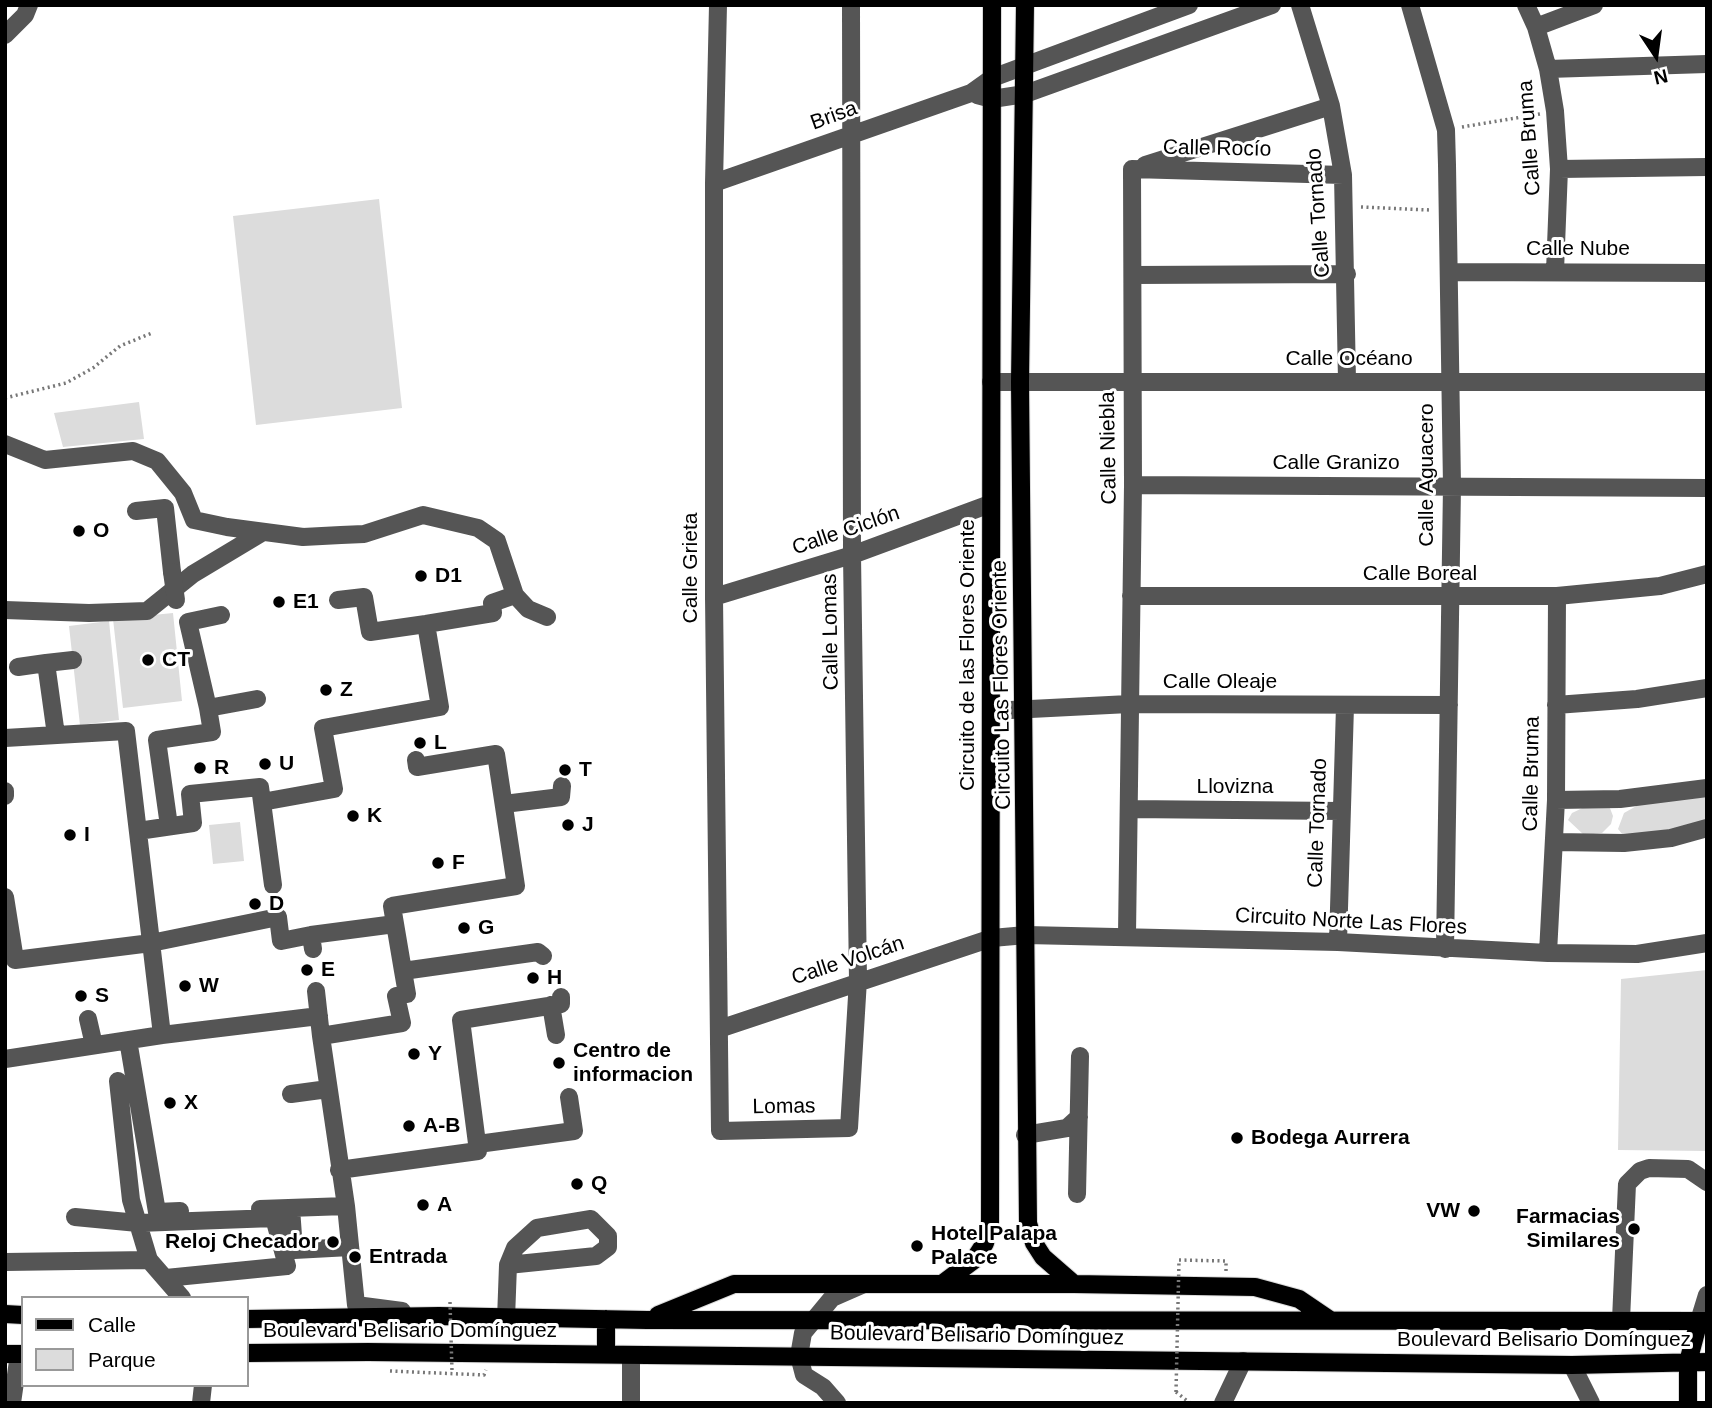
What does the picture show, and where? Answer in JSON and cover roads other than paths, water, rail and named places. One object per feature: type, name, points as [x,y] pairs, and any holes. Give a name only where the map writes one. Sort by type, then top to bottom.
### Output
[{"type":"main road","name":"Circuito de las Flores Oriente","points":[[942,1284],[974,1260],[985,1243],[989,1224],[992,938],[992,5]]},
{"type":"main road","name":"Circuito Las Flores Oriente","points":[[1025,5],[1026,94],[1020,382],[1026,709],[1025,1135],[1028,1223],[1034,1243],[1056,1272],[1074,1284]]},
{"type":"main road","points":[[647,1320],[734,1284],[1074,1284],[1255,1287],[1299,1299],[1330,1320]]},
{"type":"main road","name":"Boulevard Belisario Domínguez","points":[[248,1319],[444,1309],[506,1319],[1703,1321]]},
{"type":"main road","points":[[606,1319],[606,1354]]},
{"type":"main road","points":[[1688,1403],[1688,1362],[1703,1321]]},
{"type":"main road","name":"Boulevard Belisario Domínguez","points":[[248,1353],[606,1354],[1572,1365],[1707,1362]]},
{"type":"street","points":[[5,35],[25,15],[29,5]]},
{"type":"street","name":"Calle Grieta","points":[[718,5],[714,183],[714,597],[720,1131]]},
{"type":"street","name":"Calle Lomas","points":[[849,1128],[858,980],[852,555],[851,5]]},
{"type":"street","name":"Brisa","points":[[714,183],[971,93],[992,78],[1024,68],[1162,10],[1189,5]]},
{"type":"street","points":[[971,93],[992,99],[1026,94],[1272,5]]},
{"type":"street","name":"Calle Tornado","points":[[1300,5],[1331,106],[1343,175],[1348,382]]},
{"type":"street","name":"Calle Aguacero","points":[[1410,5],[1446,130],[1452,486],[1446,949]]},
{"type":"street","name":"Calle Bruma","points":[[1526,5],[1536,27],[1548,69],[1555,111],[1559,169],[1555,271]]},
{"type":"street","points":[[1536,27],[1594,5]]},
{"type":"street","points":[[1548,69],[1707,64]]},
{"type":"street","points":[[1132,169],[1331,106]]},
{"type":"street","points":[[1559,169],[1707,167]]},
{"type":"street","name":"Calle Rocío","points":[[1132,169],[1343,175]]},
{"type":"street","name":"Calle Niebla","points":[[1128,935],[1133,485],[1132,169]]},
{"type":"street","name":"Calle Nube","points":[[1448,272],[1707,273]]},
{"type":"street","points":[[1133,275],[1347,274]]},
{"type":"street","name":"Calle Océano","points":[[991,382],[1707,382]]},
{"type":"street","points":[[5,444],[45,460],[133,451],[157,461],[183,493],[194,520],[303,537],[364,534],[423,515],[478,528],[497,541],[515,595],[528,609],[547,617]]},
{"type":"street","name":"Calle Granizo","points":[[1133,485],[1707,488]]},
{"type":"street","name":"Calle Ciclón","points":[[714,597],[852,555],[990,504]]},
{"type":"street","points":[[136,511],[165,509],[176,600],[188,622],[212,732],[157,740],[169,826]]},
{"type":"street","points":[[5,610],[89,613],[147,611],[193,574],[263,532]]},
{"type":"street","name":"Calle Boreal","points":[[1131,596],[1557,596],[1660,586],[1707,574]]},
{"type":"street","points":[[338,600],[364,597],[370,632],[493,612],[492,603],[515,595]]},
{"type":"street","name":"Calle Bruma","points":[[1548,953],[1556,800],[1557,596]]},
{"type":"street","points":[[188,622],[221,615]]},
{"type":"street","points":[[262,802],[334,789],[323,728],[440,707],[426,624]]},
{"type":"street","points":[[18,667],[73,660]]},
{"type":"street","points":[[46,663],[56,735]]},
{"type":"street","points":[[1556,705],[1637,699],[1707,688]]},
{"type":"street","points":[[208,708],[257,699]]},
{"type":"street","name":"Calle Oleaje","points":[[991,711],[1129,704],[1449,705]]},
{"type":"street","name":"Calle Tornado","points":[[1338,942],[1345,706]]},
{"type":"street","points":[[5,738],[126,731],[162,1035]]},
{"type":"street","points":[[321,1035],[402,1023],[396,996],[407,994],[391,906],[463,902],[516,886],[496,754],[418,767],[416,760]]},
{"type":"street","points":[[138,831],[193,823],[190,794],[260,788],[273,885]]},
{"type":"street","points":[[1556,800],[1620,799],[1707,788]]},
{"type":"street","points":[[504,804],[561,797]]},
{"type":"street","name":"Llovizna","points":[[1129,809],[1341,811]]},
{"type":"street","points":[[1554,842],[1624,843],[1671,838],[1707,828]]},
{"type":"street","points":[[5,897],[10,961],[151,943],[278,917],[281,941],[312,942],[395,924]]},
{"type":"street","name":"Circuito Norte Las Flores","points":[[992,938],[1026,934],[1128,935],[1548,953],[1637,954],[1707,943]]},
{"type":"street","name":"Calle Volcán","points":[[719,1029],[858,980],[992,938]]},
{"type":"street","points":[[403,971],[538,952],[543,956]]},
{"type":"street","points":[[316,990],[356,1305],[444,1309]]},
{"type":"street","points":[[339,1170],[478,1151],[460,1020],[556,1001],[556,1035]]},
{"type":"street","points":[[5,1059],[162,1035],[319,1016]]},
{"type":"street","points":[[88,1019],[94,1045]]},
{"type":"street","points":[[128,1040],[157,1212],[345,1206]]},
{"type":"street","points":[[1077,1194],[1080,1056]]},
{"type":"street","points":[[118,1081],[131,1200],[149,1260],[181,1296]]},
{"type":"street","points":[[291,1094],[328,1089]]},
{"type":"street","points":[[478,1143],[578,1137],[569,1097]]},
{"type":"street","points":[[1025,1135],[1067,1128],[1079,1116]]},
{"type":"street","name":"Lomas","points":[[720,1131],[849,1128]]},
{"type":"street","points":[[1620,1320],[1627,1184],[1640,1171],[1649,1168],[1688,1169],[1707,1182]]},
{"type":"street","points":[[291,1208],[294,1250],[350,1247]]},
{"type":"street","points":[[75,1217],[138,1223],[274,1218],[287,1266],[166,1278]]},
{"type":"street","points":[[506,1319],[508,1265],[515,1248],[537,1228],[591,1219],[608,1236],[608,1247],[596,1256],[508,1265]]},
{"type":"street","points":[[5,1262],[149,1260]]},
{"type":"street","points":[[837,1403],[823,1387],[804,1375],[799,1356],[803,1333],[832,1298],[864,1284]]},
{"type":"street","points":[[1703,1321],[1707,1295]]},
{"type":"street","points":[[12,1403],[16,1354]]},
{"type":"street","points":[[631,1355],[631,1403]]},
{"type":"street","points":[[1223,1403],[1243,1361]]},
{"type":"street","points":[[1572,1365],[1591,1403]]},
{"type":"place","name":"O","points":[[79,531]]},
{"type":"place","name":"D1","points":[[421,576]]},
{"type":"place","name":"E1","points":[[279,602]]},
{"type":"place","name":"CT","points":[[148,660]]},
{"type":"place","name":"Z","points":[[326,690]]},
{"type":"place","name":"L","points":[[420,743]]},
{"type":"place","name":"U","points":[[265,764]]},
{"type":"place","name":"R","points":[[200,768]]},
{"type":"place","name":"T","points":[[565,770]]},
{"type":"place","name":"K","points":[[353,816]]},
{"type":"place","name":"J","points":[[568,825]]},
{"type":"place","name":"I","points":[[70,835]]},
{"type":"place","name":"F","points":[[438,863]]},
{"type":"place","name":"D","points":[[255,904]]},
{"type":"place","name":"G","points":[[464,928]]},
{"type":"place","name":"E","points":[[307,970]]},
{"type":"place","name":"H","points":[[533,978]]},
{"type":"place","name":"W","points":[[185,986]]},
{"type":"place","name":"S","points":[[81,996]]},
{"type":"place","name":"Y","points":[[414,1054]]},
{"type":"place","name":"Centro de informacion","points":[[559,1063]]},
{"type":"place","name":"X","points":[[170,1103]]},
{"type":"place","name":"A-B","points":[[409,1126]]},
{"type":"place","name":"Bodega Aurrera","points":[[1237,1138]]},
{"type":"place","name":"Q","points":[[577,1184]]},
{"type":"place","name":"A","points":[[423,1205]]},
{"type":"place","name":"VW","points":[[1474,1211]]},
{"type":"place","name":"Farmacias Similares","points":[[1634,1229]]},
{"type":"place","name":"Reloj Checador","points":[[333,1242]]},
{"type":"place","name":"Hotel Palapa Palace","points":[[917,1246]]},
{"type":"place","name":"Entrada","points":[[355,1257]]}]
